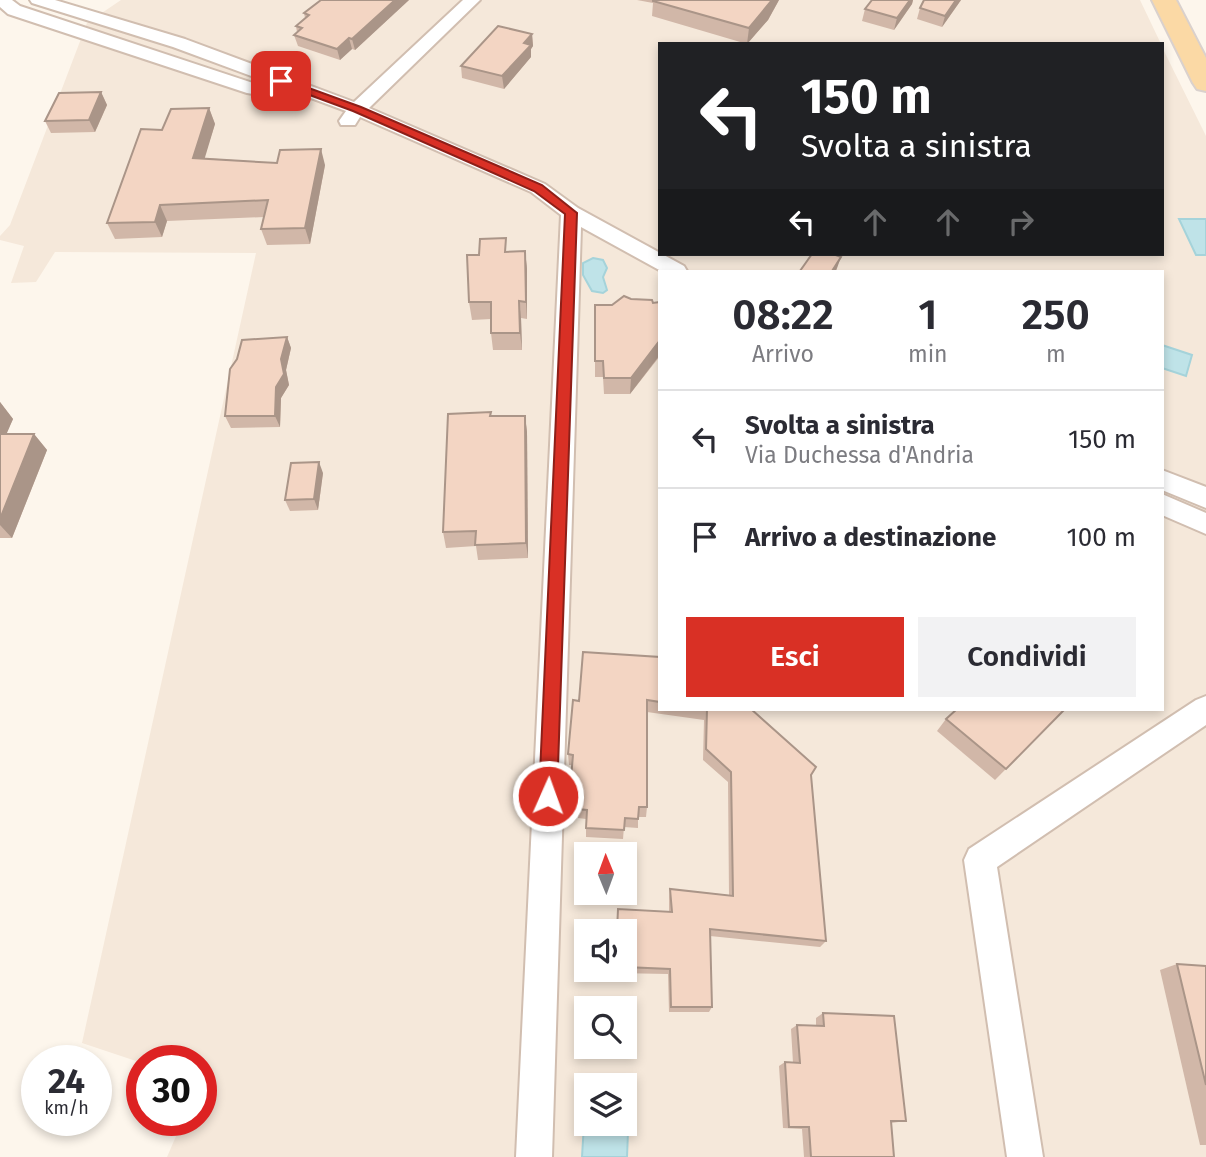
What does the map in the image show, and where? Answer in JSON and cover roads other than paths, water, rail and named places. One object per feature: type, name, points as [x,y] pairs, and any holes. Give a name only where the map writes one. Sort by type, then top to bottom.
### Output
[{"type":"main road","points":[[1164,0],[1206,83]]},
{"type":"street","points":[[2,0],[14,10],[231,82],[352,116]]},
{"type":"street","points":[[38,0],[179,43],[352,116],[528,203],[571,213],[675,270]]},
{"type":"street","points":[[352,116],[472,0]]},
{"type":"street","points":[[534,1157],[571,213]]},
{"type":"street","points":[[1164,481],[1206,498]]},
{"type":"street","points":[[1164,505],[1206,524]]},
{"type":"street","points":[[1025,1157],[980,860],[1206,709]]},
{"type":"water","points":[[1179,219],[1206,219],[1206,255],[1196,255]]},
{"type":"water","points":[[593,258],[603,260],[607,268],[603,277],[607,290],[603,293],[592,291],[583,275],[583,263]]},
{"type":"water","points":[[1164,346],[1192,355],[1186,376],[1164,369]]},
{"type":"water","points":[[583,1136],[628,1136],[627,1157],[582,1157]]}]
